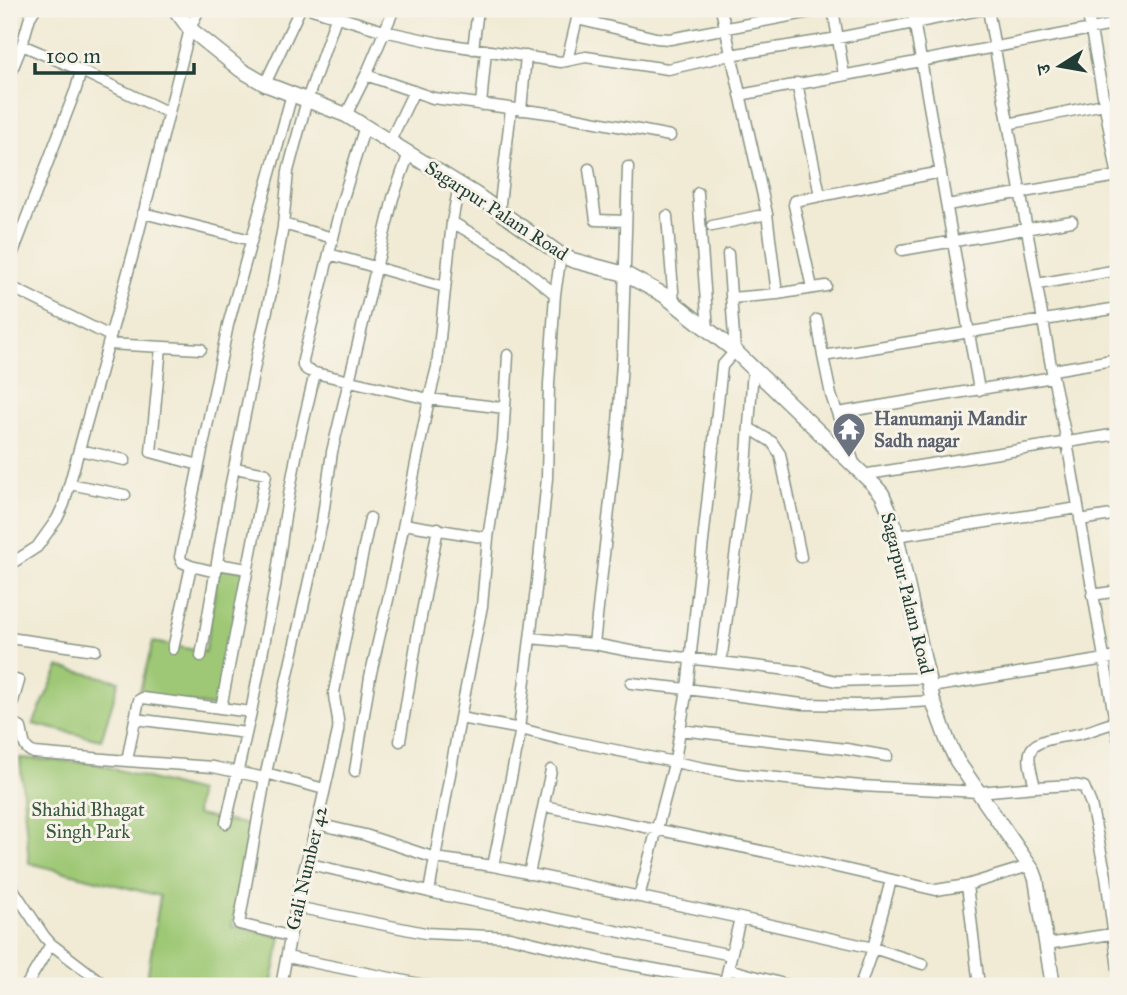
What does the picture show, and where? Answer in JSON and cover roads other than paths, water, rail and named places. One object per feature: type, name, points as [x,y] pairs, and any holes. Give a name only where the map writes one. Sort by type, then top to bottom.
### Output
[{"type":"street","points":[[9,77],[35,9]]},
{"type":"street","name":"Sagarpur Palam Road","points":[[175,9],[190,30],[241,70],[265,84],[346,115],[459,184],[561,255],[625,274],[664,295],[735,351],[882,494],[892,517],[931,689],[952,752],[1036,879],[1054,986]]},
{"type":"street","points":[[9,565],[37,547],[64,504],[144,213],[190,30],[199,9]]},
{"type":"street","points":[[265,84],[300,9]]},
{"type":"street","points":[[312,9],[337,12],[384,31],[473,49],[561,62],[586,57],[668,69],[730,55],[838,38],[986,9],[1067,443],[1092,595],[1114,695],[1118,739]]},
{"type":"street","points":[[346,115],[394,9]]},
{"type":"street","points":[[473,49],[478,9]]},
{"type":"street","points":[[720,9],[767,214],[777,294]]},
{"type":"street","points":[[567,61],[578,14],[662,39],[826,9]]},
{"type":"street","points":[[833,9],[844,75]]},
{"type":"street","points":[[912,9],[979,390]]},
{"type":"street","points":[[947,205],[1118,175],[1087,9]]},
{"type":"street","points":[[201,656],[234,468],[272,288],[283,224],[288,171],[307,100],[337,12]]},
{"type":"street","points":[[740,95],[1118,24]]},
{"type":"street","points":[[22,45],[169,113]]},
{"type":"street","points":[[481,105],[486,50]]},
{"type":"street","points":[[499,212],[526,56]]},
{"type":"street","points":[[9,263],[81,71]]},
{"type":"street","points":[[366,75],[433,98],[555,114],[670,136]]},
{"type":"street","points":[[797,83],[820,195]]},
{"type":"street","points":[[390,141],[414,91]]},
{"type":"street","points":[[248,569],[191,566],[182,562],[180,557],[228,325],[292,94]]},
{"type":"street","points":[[1008,124],[1118,101]]},
{"type":"street","points":[[365,126],[333,238],[303,366],[315,373],[429,398],[505,408]]},
{"type":"street","points":[[289,936],[239,924],[266,776],[322,522],[332,452],[393,198],[409,153]]},
{"type":"street","points":[[594,644],[617,439],[628,167]]},
{"type":"street","points":[[589,169],[596,220],[626,221]]},
{"type":"street","points":[[813,288],[794,202],[941,172]]},
{"type":"street","points":[[355,771],[370,677],[437,367],[452,222],[459,184]]},
{"type":"street","points":[[698,193],[708,331]]},
{"type":"street","points":[[144,213],[251,240]]},
{"type":"street","points":[[712,226],[767,214]]},
{"type":"street","points":[[667,216],[674,303]]},
{"type":"street","points":[[902,250],[1072,221]]},
{"type":"street","points":[[452,222],[503,252],[555,294]]},
{"type":"street","points":[[283,224],[333,238]]},
{"type":"street","points":[[329,254],[445,287]]},
{"type":"street","points":[[639,897],[680,730],[691,657],[722,366],[735,351],[728,254]]},
{"type":"street","points":[[493,866],[520,729],[537,581],[547,478],[555,294],[561,255]]},
{"type":"street","points":[[1037,284],[1118,270]]},
{"type":"street","points":[[9,286],[109,340],[201,349]]},
{"type":"street","points":[[731,298],[826,286]]},
{"type":"street","points":[[823,356],[1118,308]]},
{"type":"street","points":[[817,320],[827,383],[859,472],[1118,434]]},
{"type":"street","points":[[161,347],[151,452],[199,465]]},
{"type":"street","points":[[429,892],[482,606],[488,538],[503,439],[508,355]]},
{"type":"street","points":[[838,413],[979,390],[1118,359]]},
{"type":"street","points":[[721,662],[745,482],[753,369]]},
{"type":"street","points":[[226,823],[251,712],[299,441],[315,373]]},
{"type":"street","points":[[749,428],[772,442],[780,454],[801,557]]},
{"type":"street","points":[[79,450],[125,460]]},
{"type":"street","points":[[221,708],[266,474],[234,468]]},
{"type":"street","points":[[70,484],[125,495]]},
{"type":"street","points":[[896,536],[1079,514],[1118,514]]},
{"type":"street","name":"Gali Number 42","points":[[281,986],[289,936],[339,722],[334,692],[370,518]]},
{"type":"street","points":[[404,524],[488,538]]},
{"type":"street","points":[[400,741],[438,528]]},
{"type":"street","points":[[173,649],[191,566]]},
{"type":"street","points":[[1092,595],[1118,591]]},
{"type":"street","points":[[9,638],[95,650]]},
{"type":"street","points":[[530,638],[797,671],[836,681],[931,689]]},
{"type":"street","points":[[631,683],[802,704],[859,705],[931,689],[1118,657]]},
{"type":"street","points":[[9,678],[19,681],[9,715]]},
{"type":"street","points":[[127,761],[139,700],[142,698],[251,712]]},
{"type":"street","points":[[460,718],[738,774],[862,786],[979,792],[1073,785],[1084,787],[1097,829],[1106,876],[1116,933],[1118,970]]},
{"type":"street","points":[[135,719],[246,733]]},
{"type":"street","points":[[1035,787],[1029,760],[1032,748],[1041,742],[1117,722]]},
{"type":"street","points":[[9,723],[21,728],[25,747],[34,753],[214,767],[324,789]]},
{"type":"street","points":[[680,730],[887,756]]},
{"type":"street","points":[[529,874],[551,770]]},
{"type":"street","points":[[544,806],[936,890],[967,885],[1029,866]]},
{"type":"street","points":[[317,824],[365,835],[435,859],[493,866],[740,918],[873,948],[923,964]]},
{"type":"street","points":[[306,863],[731,956]]},
{"type":"street","points":[[860,986],[891,880]]},
{"type":"street","points":[[9,883],[51,944],[106,986]]},
{"type":"street","points":[[967,885],[979,986]]},
{"type":"street","points":[[296,907],[425,933],[510,937],[725,984],[740,918]]},
{"type":"street","points":[[1047,944],[1116,933]]},
{"type":"street","points":[[26,986],[51,944]]},
{"type":"street","points":[[287,957],[430,986]]},
{"type":"street","points":[[728,970],[791,986]]},
{"type":"place","name":"Hanumanji Mandir Sadh nagar","points":[[849,459]]},
{"type":"park label","name":"Shahid Bhagat Singh Park","points":[[88,820]]}]
